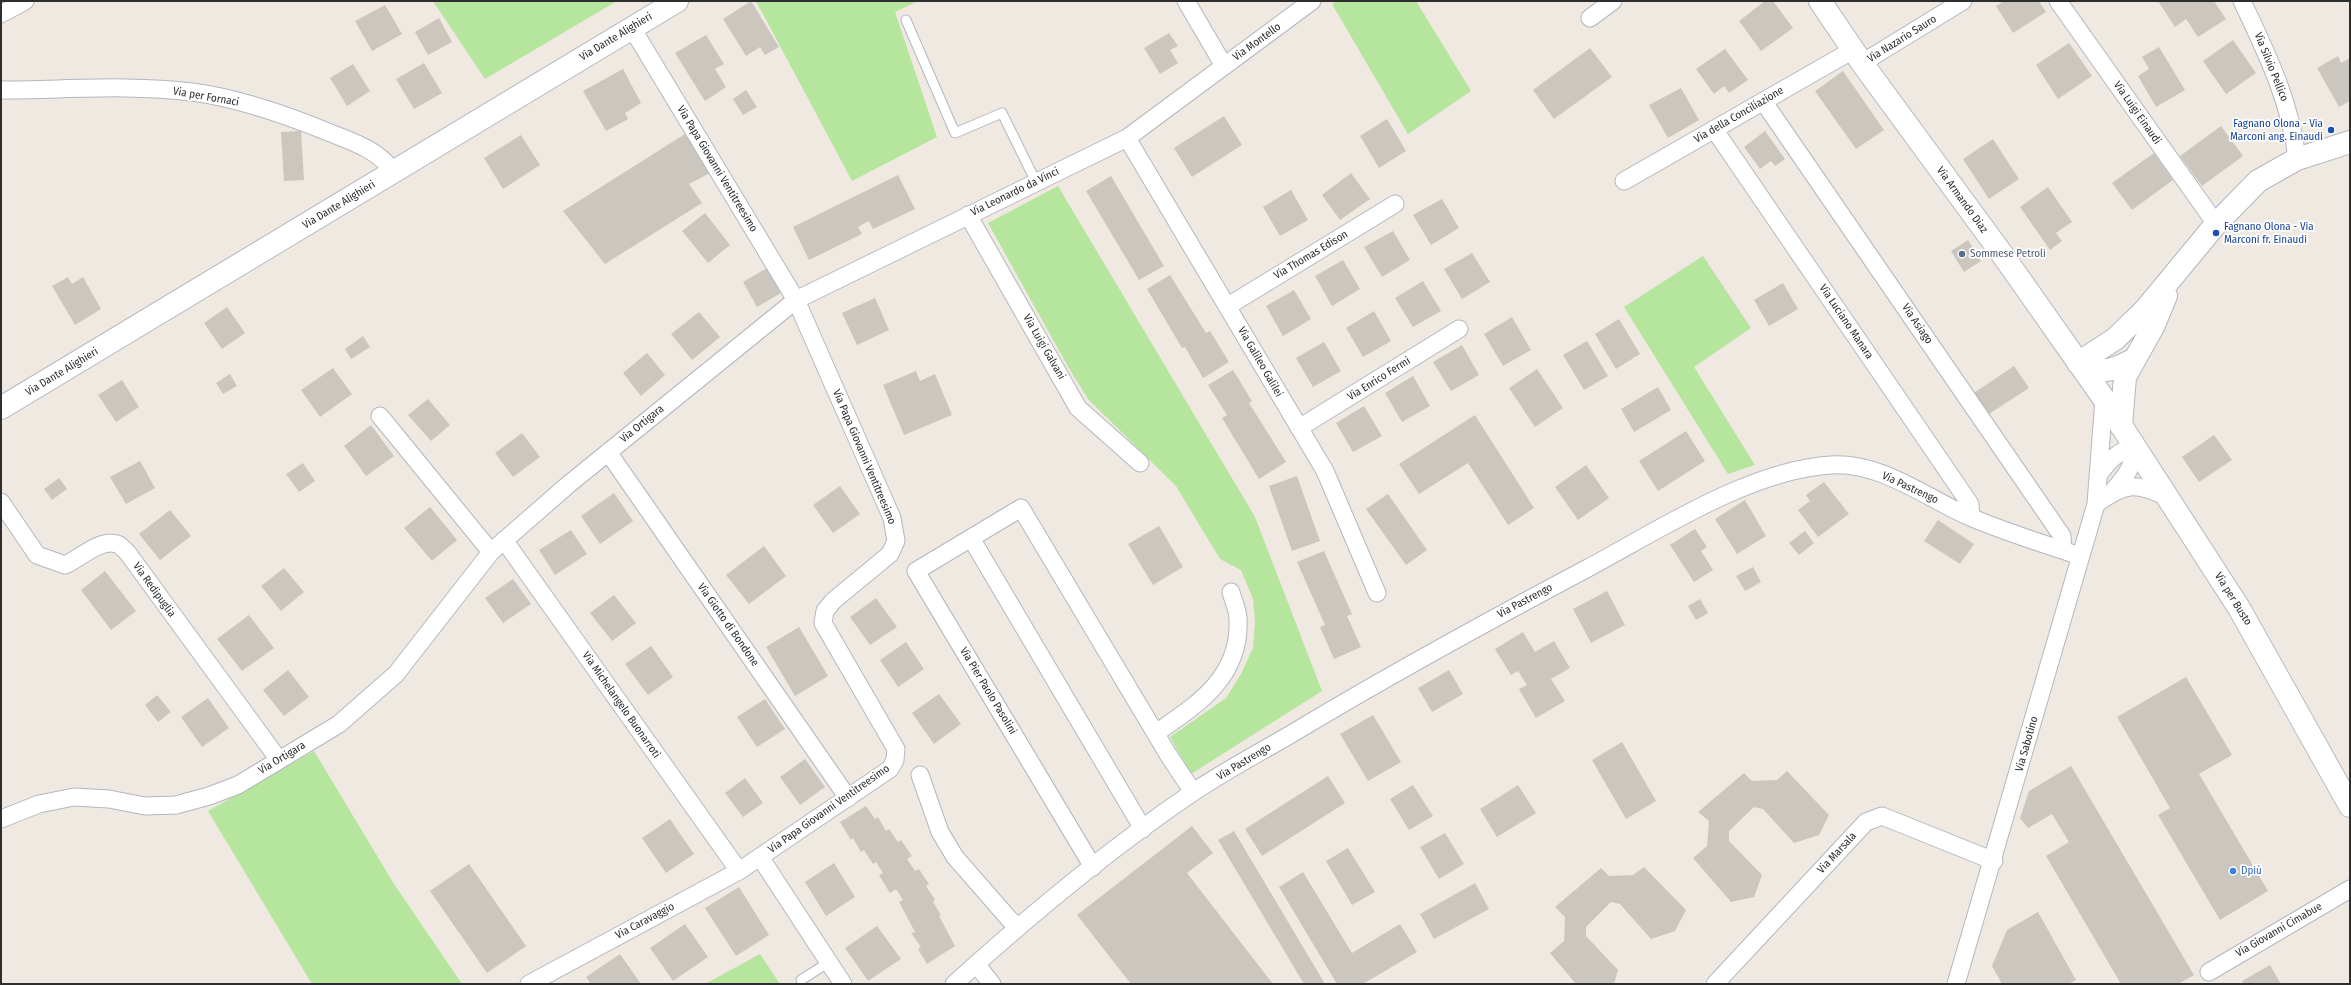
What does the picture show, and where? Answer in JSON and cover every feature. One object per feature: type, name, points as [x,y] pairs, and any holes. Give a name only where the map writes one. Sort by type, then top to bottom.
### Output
[{"type":"street","points":[[1,14],[25,1]]},
{"type":"street","name":"Via Dante Alighieri","points":[[1,408],[677,1]]},
{"type":"street","name":"Via Montello","points":[[1186,1],[1224,66],[1312,1]]},
{"type":"street","points":[[1590,18],[1613,1]]},
{"type":"street","name":"Via Armando Diaz","points":[[1820,1],[1858,57],[2002,254],[2104,399]]},
{"type":"street","name":"Via Nazario Sauro","points":[[1858,57],[1963,1]]},
{"type":"street","name":"Via Luigi Einaudi","points":[[2058,1],[2216,224]]},
{"type":"street","name":"Via Silvio Pellico","points":[[2242,1],[2279,84],[2289,115],[2296,159]]},
{"type":"street","name":"Via Papa Giovanni Ventitreesimo","points":[[632,28],[796,300],[892,518],[896,532],[896,541],[890,554],[833,601],[825,611],[822,623],[896,749],[895,760],[890,769],[760,857],[843,984]]},
{"type":"street","name":"Via della Conciliazione","points":[[1624,181],[1764,101],[1858,57]]},
{"type":"street","name":"Via Leonardo da Vinci","points":[[796,300],[1127,138],[1224,66]]},
{"type":"street","name":"Via per Fornaci","points":[[1,90],[154,89],[192,92],[223,97],[289,116],[372,150],[387,163],[394,172]]},
{"type":"street","name":"Via Asiago","points":[[1764,101],[2062,536],[2063,550]]},
{"type":"street","name":"Via Luciano Manara","points":[[1714,130],[1970,504],[1971,517]]},
{"type":"street","name":"Via Galileo Galilei","points":[[1127,138],[1325,471],[1377,593]]},
{"type":"street","points":[[2078,363],[2115,339],[2145,310],[2216,224],[2258,181],[2296,159],[2350,142]]},
{"type":"street","name":"Via Thomas Edison","points":[[1228,306],[1395,204]]},
{"type":"street","name":"Via Luigi Galvani","points":[[968,215],[1078,408],[1140,463]]},
{"type":"street","points":[[2121,426],[2124,377],[2153,327],[2176,272]]},
{"type":"street","name":"Via Ortigara","points":[[1,819],[38,804],[74,797],[109,798],[145,806],[176,805],[210,796],[238,784],[339,724],[396,674],[491,552],[608,452],[796,300]]},
{"type":"street","name":"Via Enrico Fermi","points":[[1299,428],[1459,329]]},
{"type":"street","points":[[2078,363],[2096,371],[2113,371],[2133,360]]},
{"type":"street","name":"Via per Busto","points":[[2104,399],[2239,608],[2350,806]]},
{"type":"street","name":"Via Sabotino","points":[[1956,984],[1994,861],[2096,504],[2104,399]]},
{"type":"street","points":[[380,416],[491,552]]},
{"type":"street","points":[[2096,504],[2110,493],[2128,473],[2135,458],[2134,446]]},
{"type":"street","name":"Via Sabotino","points":[[2098,477],[2108,461],[2119,452],[2134,446]]},
{"type":"street","name":"Via Giotto di Bondone","points":[[608,452],[848,798]]},
{"type":"street","name":"Via Pastrengo","points":[[954,984],[1019,927],[1093,867],[1193,792],[1451,640],[1657,530],[1735,491],[1768,478],[1833,465],[1862,468],[1890,476],[1971,517],[2080,556]]},
{"type":"street","points":[[2110,493],[2128,487],[2145,487],[2167,498]]},
{"type":"street","name":"Via Redipuglia","points":[[1,502],[37,555],[49,561],[65,566],[108,543],[118,544],[127,552],[279,760]]},
{"type":"street","name":"Via Pier Paolo Pasolini","points":[[1093,867],[916,570],[1021,508],[1193,792]]},
{"type":"street","points":[[971,538],[1143,829]]},
{"type":"street","name":"Via Michelangelo Buonarroti","points":[[504,540],[738,870]]},
{"type":"street","points":[[1156,733],[1209,694],[1227,671],[1237,646],[1238,617],[1231,592]]},
{"type":"street","points":[[920,775],[940,832],[955,857],[1010,920],[1019,927]]},
{"type":"street","name":"Via Marsala","points":[[1715,984],[1866,822],[1882,816],[1994,861]]},
{"type":"street","name":"Via Caravaggio","points":[[529,984],[760,857]]},
{"type":"street","name":"Via Giovanni Cimabue","points":[[2209,972],[2350,889]]},
{"type":"street","points":[[976,964],[992,984]]},
{"type":"lane","points":[[906,20],[956,133],[1002,113],[1036,182]]},
{"type":"lane","points":[[801,980],[829,962]]},
{"type":"green space","points":[[433,1],[617,1],[485,79]]},
{"type":"green space","points":[[756,1],[918,1],[895,12],[937,137],[852,181]]},
{"type":"green space","points":[[1337,1],[1416,1],[1471,91],[1408,134],[1332,4]]},
{"type":"green space","points":[[1058,186],[1255,517],[1322,691],[1191,774],[1170,737],[1226,698],[1241,674],[1253,648],[1255,623],[1253,599],[1241,570],[1220,559],[1176,486],[1088,399],[1070,370],[988,223]]},
{"type":"green space","points":[[1703,256],[1751,328],[1694,367],[1755,465],[1728,474],[1624,307]]},
{"type":"green space","points":[[314,751],[394,884],[462,984],[312,984],[208,811]]},
{"type":"green space","points":[[760,954],[780,984],[705,984]]},
{"type":"building","points":[[751,1],[779,47],[765,55],[760,47],[746,56],[723,19]]},
{"type":"building","points":[[1765,1],[1773,1],[1793,28],[1761,51],[1739,21]]},
{"type":"building","points":[[2004,1],[2039,1],[2046,12],[2013,33],[1996,6]]},
{"type":"building","points":[[2158,1],[2214,1],[2226,19],[2198,37],[2186,19],[2175,27]]},
{"type":"building","points":[[385,5],[402,34],[372,51],[355,21]]},
{"type":"building","points":[[439,18],[452,42],[428,55],[415,32]]},
{"type":"building","points":[[1169,33],[1178,46],[1170,50],[1178,63],[1160,74],[1144,48]]},
{"type":"building","points":[[706,35],[724,64],[715,69],[726,87],[705,101],[675,53]]},
{"type":"building","points":[[2233,40],[2256,73],[2226,94],[2203,61]]},
{"type":"building","points":[[2069,43],[2092,76],[2058,99],[2036,65]]},
{"type":"building","points":[[2159,47],[2185,90],[2156,107],[2138,76],[2149,69],[2142,57]]},
{"type":"building","points":[[1590,48],[1612,77],[1554,119],[1533,90]]},
{"type":"building","points":[[1725,49],[1748,80],[1729,93],[1724,86],[1714,94],[1696,69]]},
{"type":"building","points":[[2338,56],[2341,63],[2350,58],[2350,101],[2339,107],[2317,68]]},
{"type":"building","points":[[424,63],[442,93],[414,109],[396,79]]},
{"type":"building","points":[[353,64],[370,91],[347,106],[330,78]]},
{"type":"building","points":[[623,69],[641,103],[625,113],[628,119],[606,131],[583,91]]},
{"type":"building","points":[[1843,71],[1884,130],[1856,149],[1815,91]]},
{"type":"building","points":[[1681,88],[1699,120],[1668,138],[1649,105]]},
{"type":"building","points":[[746,90],[757,107],[743,115],[733,99]]},
{"type":"building","points":[[1224,116],[1242,145],[1192,177],[1174,148]]},
{"type":"building","points":[[1387,119],[1406,151],[1379,168],[1360,136]]},
{"type":"building","points":[[2221,126],[2243,156],[2202,186],[2180,156]]},
{"type":"building","points":[[301,131],[304,180],[284,181],[281,132]]},
{"type":"building","points":[[1765,131],[1785,159],[1775,166],[1771,161],[1760,169],[1744,147]]},
{"type":"building","points":[[685,134],[710,173],[689,184],[702,203],[605,264],[563,211]]},
{"type":"building","points":[[521,135],[540,165],[503,189],[484,158]]},
{"type":"building","points":[[1993,139],[2019,179],[1989,199],[1963,159]]},
{"type":"building","points":[[2154,153],[2173,180],[2132,210],[2112,183]]},
{"type":"building","points":[[1351,173],[1370,199],[1340,220],[1322,195]]},
{"type":"building","points":[[898,175],[915,209],[873,229],[869,221],[858,227],[862,234],[809,260],[793,227]]},
{"type":"building","points":[[1111,176],[1164,266],[1139,280],[1086,191]]},
{"type":"building","points":[[2048,187],[2072,222],[2056,233],[2062,241],[2050,250],[2020,207]]},
{"type":"building","points":[[1291,190],[1308,220],[1280,236],[1263,207]]},
{"type":"building","points":[[1442,199],[1459,228],[1431,245],[1413,215]]},
{"type":"building","points":[[705,213],[730,245],[708,263],[682,231]]},
{"type":"building","points":[[1393,231],[1410,260],[1382,277],[1364,247]]},
{"type":"building","points":[[1968,240],[1981,261],[1964,272],[1951,251]]},
{"type":"building","points":[[1472,253],[1490,282],[1462,299],[1444,269]]},
{"type":"building","points":[[1343,260],[1360,289],[1332,306],[1315,276]]},
{"type":"building","points":[[767,268],[781,293],[757,307],[743,282]]},
{"type":"building","points":[[1170,275],[1206,333],[1210,331],[1229,362],[1203,378],[1185,347],[1182,348],[1147,289]]},
{"type":"building","points":[[68,277],[72,284],[83,277],[101,309],[75,325],[52,286]]},
{"type":"building","points":[[1423,281],[1441,311],[1413,327],[1395,298]]},
{"type":"building","points":[[1783,283],[1798,309],[1769,326],[1754,300]]},
{"type":"building","points":[[1294,290],[1311,319],[1283,336],[1266,306]]},
{"type":"building","points":[[875,298],[889,330],[857,345],[842,313]]},
{"type":"building","points":[[227,307],[245,333],[222,349],[204,323]]},
{"type":"building","points":[[1374,311],[1391,341],[1363,357],[1346,328]]},
{"type":"building","points":[[699,312],[720,337],[692,360],[671,334]]},
{"type":"building","points":[[1512,317],[1531,350],[1503,366],[1484,334]]},
{"type":"building","points":[[1619,319],[1640,354],[1616,369],[1595,334]]},
{"type":"building","points":[[363,336],[370,347],[351,359],[345,349]]},
{"type":"building","points":[[1587,341],[1608,376],[1584,390],[1563,355]]},
{"type":"building","points":[[1324,342],[1341,371],[1313,387],[1296,358]]},
{"type":"building","points":[[1462,345],[1479,375],[1451,391],[1433,362]]},
{"type":"building","points":[[647,353],[665,375],[641,396],[623,373]]},
{"type":"building","points":[[2014,366],[2029,388],[1989,414],[1974,393]]},
{"type":"building","points":[[333,368],[352,394],[320,417],[301,390]]},
{"type":"building","points":[[1537,369],[1563,408],[1535,427],[1509,388]]},
{"type":"building","points":[[1233,370],[1252,401],[1249,403],[1286,462],[1259,479],[1222,418],[1227,415],[1208,385]]},
{"type":"building","points":[[916,371],[920,381],[935,374],[952,415],[904,435],[883,385]]},
{"type":"building","points":[[230,374],[237,386],[223,394],[216,383]]},
{"type":"building","points":[[1413,376],[1430,406],[1402,422],[1385,393]]},
{"type":"building","points":[[122,380],[139,407],[116,422],[98,395]]},
{"type":"building","points":[[1658,387],[1671,410],[1634,432],[1621,409]]},
{"type":"building","points":[[428,399],[450,425],[431,441],[408,415]]},
{"type":"building","points":[[1364,406],[1382,436],[1353,452],[1336,423]]},
{"type":"building","points":[[1475,415],[1534,508],[1508,525],[1468,463],[1419,494],[1399,464]]},
{"type":"building","points":[[371,425],[394,456],[366,476],[344,446]]},
{"type":"building","points":[[1686,431],[1705,461],[1658,491],[1639,461]]},
{"type":"building","points":[[522,433],[540,457],[513,477],[495,453]]},
{"type":"building","points":[[2214,435],[2232,460],[2199,482],[2182,457]]},
{"type":"building","points":[[140,461],[155,488],[126,504],[110,477]]},
{"type":"building","points":[[303,463],[315,481],[299,492],[286,474]]},
{"type":"building","points":[[1586,465],[1609,498],[1578,520],[1555,487]]},
{"type":"building","points":[[1297,476],[1320,541],[1292,551],[1269,486]]},
{"type":"building","points":[[59,478],[67,489],[52,500],[44,489]]},
{"type":"building","points":[[1824,482],[1849,514],[1818,537],[1798,510],[1810,501],[1806,495]]},
{"type":"building","points":[[840,486],[860,514],[833,533],[813,505]]},
{"type":"building","points":[[614,493],[633,521],[600,544],[581,516]]},
{"type":"building","points":[[1388,494],[1427,550],[1406,565],[1366,509]]},
{"type":"building","points":[[1745,500],[1766,536],[1737,554],[1715,519]]},
{"type":"building","points":[[430,507],[457,540],[432,561],[404,528]]},
{"type":"building","points":[[170,510],[191,536],[160,560],[139,534]]},
{"type":"building","points":[[1938,520],[1974,544],[1960,564],[1924,541]]},
{"type":"building","points":[[1159,526],[1183,567],[1153,585],[1128,544]]},
{"type":"building","points":[[1695,529],[1707,547],[1701,551],[1713,570],[1694,582],[1670,545]]},
{"type":"building","points":[[571,530],[587,554],[555,575],[539,550]]},
{"type":"building","points":[[1805,531],[1814,543],[1799,555],[1789,543]]},
{"type":"building","points":[[764,546],[786,576],[749,604],[726,575]]},
{"type":"building","points":[[1324,551],[1352,614],[1347,616],[1361,647],[1334,659],[1320,627],[1325,625],[1297,562]]},
{"type":"building","points":[[1753,567],[1761,582],[1745,591],[1736,576]]},
{"type":"building","points":[[284,568],[304,592],[281,611],[261,586]]},
{"type":"building","points":[[105,571],[136,611],[111,630],[81,590]]},
{"type":"building","points":[[513,579],[531,604],[503,623],[485,598]]},
{"type":"building","points":[[1607,591],[1625,625],[1591,643],[1573,609]]},
{"type":"building","points":[[614,595],[636,623],[612,641],[590,613]]},
{"type":"building","points":[[876,598],[897,627],[870,645],[850,617]]},
{"type":"building","points":[[1700,599],[1708,613],[1696,620],[1688,606]]},
{"type":"building","points":[[249,615],[274,648],[242,671],[217,639]]},
{"type":"building","points":[[799,627],[828,676],[795,696],[766,647]]},
{"type":"building","points":[[1523,632],[1535,652],[1554,641],[1570,668],[1551,679],[1565,701],[1536,718],[1519,689],[1527,685],[1518,671],[1511,675],[1495,649]]},
{"type":"building","points":[[906,642],[924,669],[898,687],[880,660]]},
{"type":"building","points":[[651,646],[673,677],[648,695],[625,664]]},
{"type":"building","points":[[288,670],[309,697],[284,716],[263,690]]},
{"type":"building","points":[[1449,670],[1463,694],[1432,712],[1418,688]]},
{"type":"building","points":[[2186,677],[2232,755],[2199,774],[2268,891],[2220,920],[2158,815],[2170,808],[2117,717]]},
{"type":"building","points":[[939,694],[961,724],[934,744],[912,713]]},
{"type":"building","points":[[157,695],[171,712],[158,722],[145,705]]},
{"type":"building","points":[[208,698],[229,728],[202,747],[181,717]]},
{"type":"building","points":[[765,699],[785,729],[757,747],[737,717]]},
{"type":"building","points":[[1373,715],[1401,762],[1368,781],[1340,734]]},
{"type":"building","points":[[1622,742],[1656,801],[1626,819],[1592,760]]},
{"type":"building","points":[[805,759],[825,787],[800,805],[780,777]]},
{"type":"building","points":[[2071,766],[2194,975],[2178,984],[2121,984],[2046,856],[2069,842],[2052,814],[2028,828],[2020,818],[2029,791]]},
{"type":"building","points":[[1787,771],[1829,815],[1819,835],[1794,843],[1763,809],[1754,807],[1729,831],[1729,841],[1762,875],[1754,897],[1731,902],[1693,858],[1707,846],[1709,821],[1698,812],[1744,773],[1752,781],[1777,780]]},
{"type":"building","points":[[1328,776],[1345,803],[1262,856],[1245,829]]},
{"type":"building","points":[[745,778],[763,803],[743,817],[725,793]]},
{"type":"building","points":[[1413,785],[1433,816],[1409,830],[1390,799]]},
{"type":"building","points":[[1518,785],[1536,813],[1497,837],[1480,809]]},
{"type":"building","points":[[866,806],[875,819],[878,817],[886,831],[889,829],[898,842],[901,840],[912,856],[907,859],[915,871],[919,869],[929,884],[926,886],[935,900],[933,902],[941,915],[939,916],[955,946],[927,964],[918,949],[921,947],[911,933],[915,932],[899,902],[903,900],[896,889],[890,893],[879,875],[883,873],[876,862],[873,864],[864,850],[861,852],[853,838],[851,840],[840,822]]},
{"type":"building","points":[[670,819],[694,854],[666,873],[642,838]]},
{"type":"building","points":[[1192,826],[1213,853],[1187,873],[1273,984],[1131,984],[1077,915]]},
{"type":"building","points":[[1234,831],[1325,984],[1304,984],[1218,840]]},
{"type":"building","points":[[1445,833],[1464,864],[1439,879],[1420,847]]},
{"type":"building","points":[[1348,848],[1375,892],[1352,905],[1326,861]]},
{"type":"building","points":[[834,863],[855,897],[826,916],[805,882]]},
{"type":"building","points":[[469,864],[526,946],[487,973],[430,891]]},
{"type":"building","points":[[1644,867],[1686,910],[1675,931],[1651,939],[1620,904],[1611,902],[1586,927],[1586,936],[1618,970],[1614,984],[1576,984],[1550,953],[1564,941],[1565,917],[1555,907],[1601,868],[1609,876],[1633,875]]},
{"type":"building","points":[[1303,872],[1352,953],[1400,924],[1417,952],[1363,984],[1337,984],[1279,887]]},
{"type":"building","points":[[1475,883],[1489,909],[1434,939],[1420,914]]},
{"type":"building","points":[[739,887],[769,935],[736,956],[705,908]]},
{"type":"building","points":[[2038,912],[2076,980],[2068,984],[2002,984],[1992,966],[2007,930]]},
{"type":"building","points":[[685,924],[708,957],[673,981],[650,948]]},
{"type":"building","points":[[877,926],[901,959],[868,981],[845,948]]},
{"type":"building","points":[[620,954],[641,984],[591,984],[586,977]]},
{"type":"building","points":[[2270,965],[2281,984],[2244,984],[2242,981]]},
{"type":"place","name":"Fagnano Olona - Via Marconi ang. Einaudi","points":[[2331,130]]},
{"type":"place","name":"Fagnano Olona - Via Marconi fr. Einaudi","points":[[2216,233]]},
{"type":"place","name":"Sommese Petroli","points":[[1962,254]]},
{"type":"place","name":"Dpiù","points":[[2233,871]]}]
